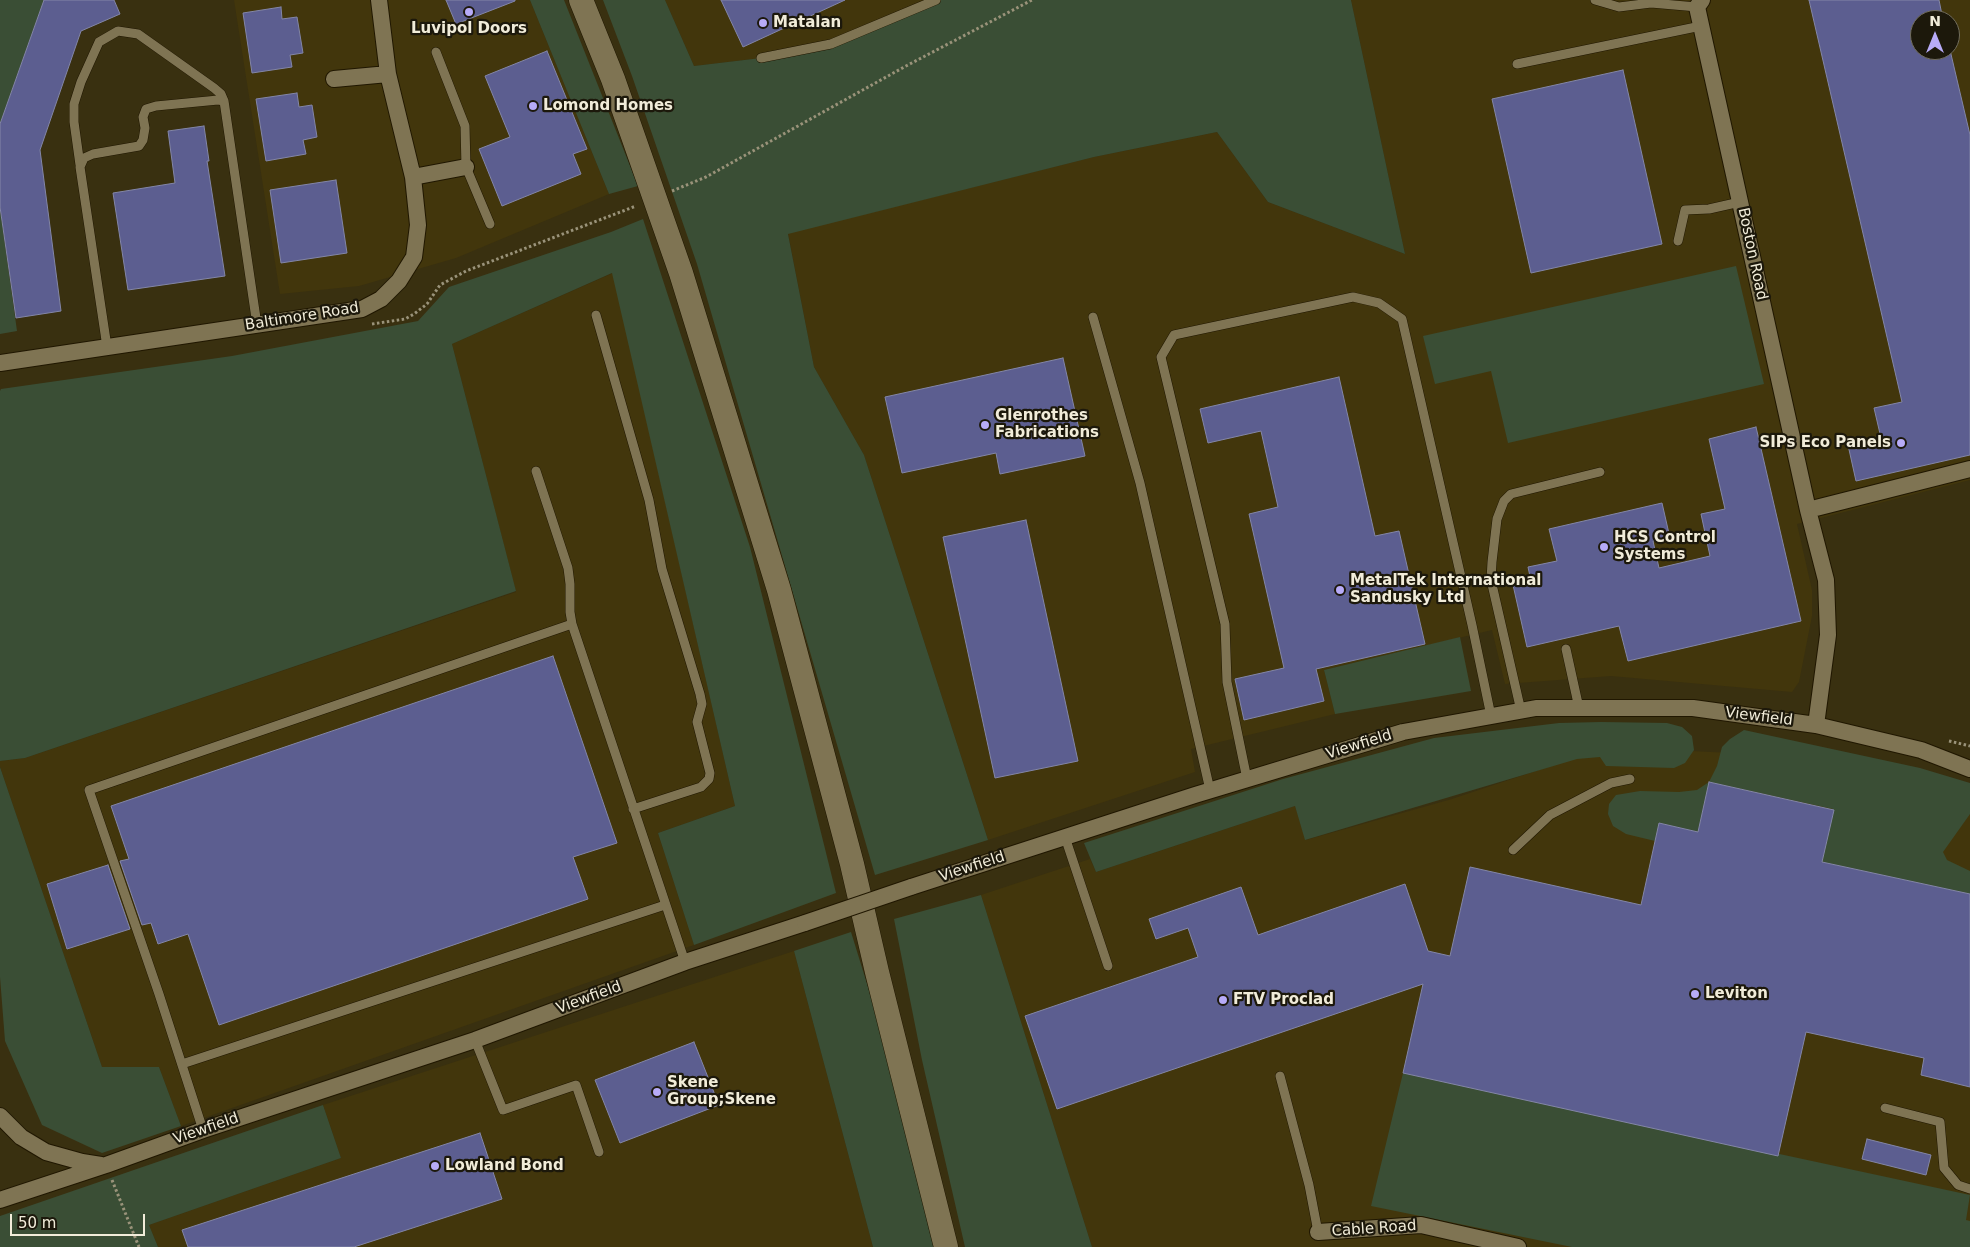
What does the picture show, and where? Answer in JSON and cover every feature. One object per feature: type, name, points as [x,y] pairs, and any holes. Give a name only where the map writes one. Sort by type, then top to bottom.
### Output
[{"type":"main road","points":[[581,0],[613,79],[681,273],[779,590],[852,864],[946,1247]]},
{"type":"street","name":"Baltimore Road","points":[[0,362],[362,309],[381,298],[399,281],[414,256],[418,225],[413,177],[388,74],[379,0]]},
{"type":"street","name":"Boston Road","points":[[1700,3],[1701,26],[1808,510],[1826,580],[1828,635],[1816,725]]},
{"type":"street","points":[[334,79],[388,74]]},
{"type":"street","points":[[413,177],[466,167]]},
{"type":"street","points":[[1808,510],[1970,470]]},
{"type":"street","name":"Viewfield","points":[[0,1200],[106,1166],[203,1130],[475,1040],[685,962],[1210,790],[1403,732],[1536,708],[1694,708],[1816,725],[1921,750],[1970,769]]},
{"type":"street","points":[[0,1116],[21,1137],[46,1152],[82,1162],[106,1166]]},
{"type":"street","name":"Cable Road","points":[[1318,1232],[1421,1225],[1513,1246]]},
{"type":"lane","points":[[761,58],[831,44],[936,0]]},
{"type":"lane","points":[[1595,0],[1619,7],[1700,3]]},
{"type":"lane","points":[[1517,64],[1701,26]]},
{"type":"lane","points":[[107,346],[80,168],[74,122],[74,104],[80,82],[99,42],[118,31],[138,34],[221,94],[224,101],[257,325]]},
{"type":"lane","points":[[436,52],[465,126],[466,167],[490,224]]},
{"type":"lane","points":[[80,168],[84,158],[93,154],[139,146],[143,140],[145,128],[143,117],[146,109],[156,106],[224,101]]},
{"type":"lane","points":[[1678,241],[1685,210],[1709,210],[1740,202]]},
{"type":"lane","points":[[1247,779],[1227,682],[1225,624],[1161,357],[1174,335],[1353,297],[1379,303],[1402,319],[1491,716]]},
{"type":"lane","points":[[596,315],[649,500],[662,569],[700,694],[702,704],[698,724],[710,773],[709,779],[701,787],[633,809]]},
{"type":"lane","points":[[1093,317],[1140,483],[1210,790]]},
{"type":"lane","points":[[536,471],[568,568],[572,624],[685,962]]},
{"type":"lane","points":[[1521,711],[1491,580],[1497,519],[1504,501],[1511,494],[1600,472]]},
{"type":"lane","points":[[203,1130],[88,790],[572,624]]},
{"type":"lane","points":[[1566,649],[1579,708]]},
{"type":"lane","points":[[1513,850],[1550,815],[1610,783],[1630,779]]},
{"type":"lane","points":[[1064,837],[1108,966]]},
{"type":"lane","points":[[182,1064],[665,905]]},
{"type":"lane","points":[[475,1040],[503,1110],[576,1085],[600,1152]]},
{"type":"lane","points":[[1280,1076],[1309,1185],[1318,1232]]},
{"type":"lane","points":[[1886,1108],[1940,1122],[1944,1168],[1958,1185],[1970,1189]]},
{"type":"path","points":[[672,191],[706,177],[906,66],[1032,0]]},
{"type":"path","points":[[106,1166],[139,1247]]},
{"type":"shaded area","points":[[234,0],[530,0],[609,194],[456,258],[359,286],[280,294]]},
{"type":"shaded area","points":[[665,0],[926,0],[831,44],[761,58],[694,66]]},
{"type":"shaded area","points":[[1351,0],[1970,0],[1970,480],[1797,524],[1812,590],[1812,616],[1799,682],[1792,692],[1611,676],[1505,684],[1492,630],[1324,670],[1335,714],[1191,749],[1195,772],[988,840],[864,455],[814,367],[788,233],[1094,157],[1217,132],[1268,202],[1405,254]]},
{"type":"shaded area","points":[[613,273],[735,806],[658,833],[694,945],[181,1126],[159,1067],[102,1067],[0,767],[0,761],[25,758],[516,592],[452,344]]},
{"type":"shaded area","points":[[1608,747],[1773,755],[1970,802],[1970,1247],[1092,1247],[981,895],[1090,859],[1096,872],[1295,806],[1306,840],[1452,799]]},
{"type":"shaded area","points":[[794,951],[873,1247],[158,1247],[149,1225],[341,1158],[323,1105]]},
{"type":"green space","points":[[0,0],[44,0],[0,124]]},
{"type":"green space","points":[[530,0],[564,0],[638,186],[609,194]]},
{"type":"green space","points":[[603,0],[665,0],[694,66],[761,58],[831,44],[926,0],[1351,0],[1405,254],[1268,202],[1217,132],[1094,157],[788,234],[814,367],[864,455],[988,840],[875,875],[697,264],[632,76]]},
{"type":"green space","points":[[0,209],[17,331],[0,334]]},
{"type":"green space","points":[[643,219],[750,547],[836,893],[694,945],[658,833],[735,806],[612,273],[452,344],[516,591],[25,758],[0,761],[1,389],[232,356],[418,321],[449,287],[611,232]]},
{"type":"green space","points":[[1736,266],[1764,384],[1508,443],[1491,371],[1435,384],[1423,336]]},
{"type":"green space","points":[[1460,637],[1471,691],[1335,714],[1324,670]]},
{"type":"green space","points":[[1559,723],[1667,723],[1682,727],[1692,736],[1694,750],[1685,763],[1674,768],[1606,766],[1600,757],[1577,759],[1305,840],[1295,806],[1096,872],[1084,843],[1283,779],[1434,738]]},
{"type":"green space","points":[[1744,730],[1920,768],[1970,783],[1970,814],[1943,852],[1947,860],[1970,871],[1970,894],[1822,862],[1833,809],[1709,782],[1717,766],[1722,747]]},
{"type":"green space","points":[[0,767],[102,1067],[159,1067],[181,1126],[102,1153],[42,1125],[5,1041],[0,977]]},
{"type":"green space","points":[[1709,782],[1698,832],[1659,823],[1655,841],[1626,834],[1613,826],[1608,814],[1609,804],[1616,795],[1640,791],[1679,792],[1697,790]]},
{"type":"green space","points":[[981,895],[1092,1247],[965,1247],[922,1060],[894,919]]},
{"type":"green space","points":[[851,932],[876,1013],[934,1247],[873,1247],[794,951]]},
{"type":"green space","points":[[1403,1073],[1970,1195],[1966,1220],[1970,1221],[1970,1247],[1572,1247],[1371,1206]]},
{"type":"green space","points":[[323,1105],[341,1158],[149,1225],[158,1247],[0,1247],[0,1216]]},
{"type":"building","points":[[44,0],[114,0],[120,14],[81,31],[40,150],[61,311],[16,318],[0,207],[0,124]]},
{"type":"building","name":"Luvipol Doors","points":[[446,0],[515,0],[515,1],[456,24]]},
{"type":"building","name":"Matalan","points":[[721,0],[845,0],[743,47]]},
{"type":"building","points":[[1809,0],[1939,0],[1941,10],[1910,10],[1910,60],[1952,60],[1970,135],[1970,455],[1856,481],[1848,445],[1881,438],[1874,408],[1902,402]]},
{"type":"building","points":[[281,7],[282,19],[297,17],[303,53],[290,55],[292,67],[252,73],[243,13]]},
{"type":"building","name":"Lomond Homes","points":[[547,51],[587,149],[573,154],[581,174],[502,206],[479,149],[510,137],[485,76]]},
{"type":"building","points":[[1623,70],[1662,244],[1531,273],[1492,99]]},
{"type":"building","points":[[297,93],[299,107],[312,105],[317,137],[303,140],[306,154],[266,161],[256,99]]},
{"type":"building","points":[[204,126],[209,161],[207,161],[225,276],[128,290],[113,193],[175,183],[168,131]]},
{"type":"building","points":[[336,180],[347,253],[281,263],[270,190]]},
{"type":"building","name":"Glenrothes Fabrications","points":[[1063,358],[1085,456],[1000,474],[996,453],[902,473],[885,397]]},
{"type":"building","name":"MetalTek International Sandusky Ltd","points":[[1339,377],[1375,536],[1399,531],[1425,644],[1316,669],[1324,701],[1244,720],[1235,679],[1284,668],[1249,514],[1278,507],[1261,431],[1208,443],[1200,409]]},
{"type":"building","name":"HCS Control Systems","points":[[1756,427],[1801,621],[1628,661],[1619,626],[1527,647],[1513,585],[1531,581],[1528,567],[1557,561],[1549,529],[1662,503],[1670,538],[1653,541],[1659,568],[1710,556],[1701,514],[1725,509],[1709,439]]},
{"type":"building","points":[[1026,520],[1078,761],[995,778],[943,537]]},
{"type":"building","points":[[553,656],[617,843],[573,857],[588,899],[219,1025],[188,934],[158,944],[151,923],[142,925],[120,861],[129,859],[111,806]]},
{"type":"building","name":"Leviton","points":[[1709,782],[1834,810],[1822,862],[1970,894],[1970,1087],[1921,1075],[1924,1058],[1806,1032],[1778,1156],[1403,1073],[1423,984],[1057,1109],[1025,1016],[1198,957],[1188,928],[1156,939],[1149,919],[1241,887],[1258,935],[1405,884],[1428,951],[1450,956],[1470,867],[1641,905],[1659,823],[1698,832]]},
{"type":"building","points":[[108,865],[130,929],[67,949],[47,884]]},
{"type":"building","name":"Skene Group;Skene","points":[[694,1042],[719,1105],[620,1143],[595,1080]]},
{"type":"building","name":"Lowland Bond","points":[[480,1133],[502,1199],[354,1247],[188,1247],[182,1230]]},
{"type":"building","points":[[1867,1139],[1931,1155],[1926,1175],[1862,1159]]},
{"type":"place","name":"Luvipol Doors","points":[[469,12]]},
{"type":"place","name":"Matalan","points":[[763,23]]},
{"type":"place","name":"Lomond Homes","points":[[533,106]]},
{"type":"place","name":"Glenrothes Fabrications","points":[[985,425]]},
{"type":"place","name":"SIPs Eco Panels","points":[[1901,443]]},
{"type":"place","name":"HCS Control Systems","points":[[1604,547]]},
{"type":"place","name":"MetalTek International Sandusky Ltd","points":[[1340,590]]},
{"type":"place","name":"Leviton","points":[[1695,994]]},
{"type":"place","name":"FTV Proclad","points":[[1223,1000]]},
{"type":"place","name":"Skene Group;Skene","points":[[657,1092]]},
{"type":"place","name":"Lowland Bond","points":[[435,1166]]}]
